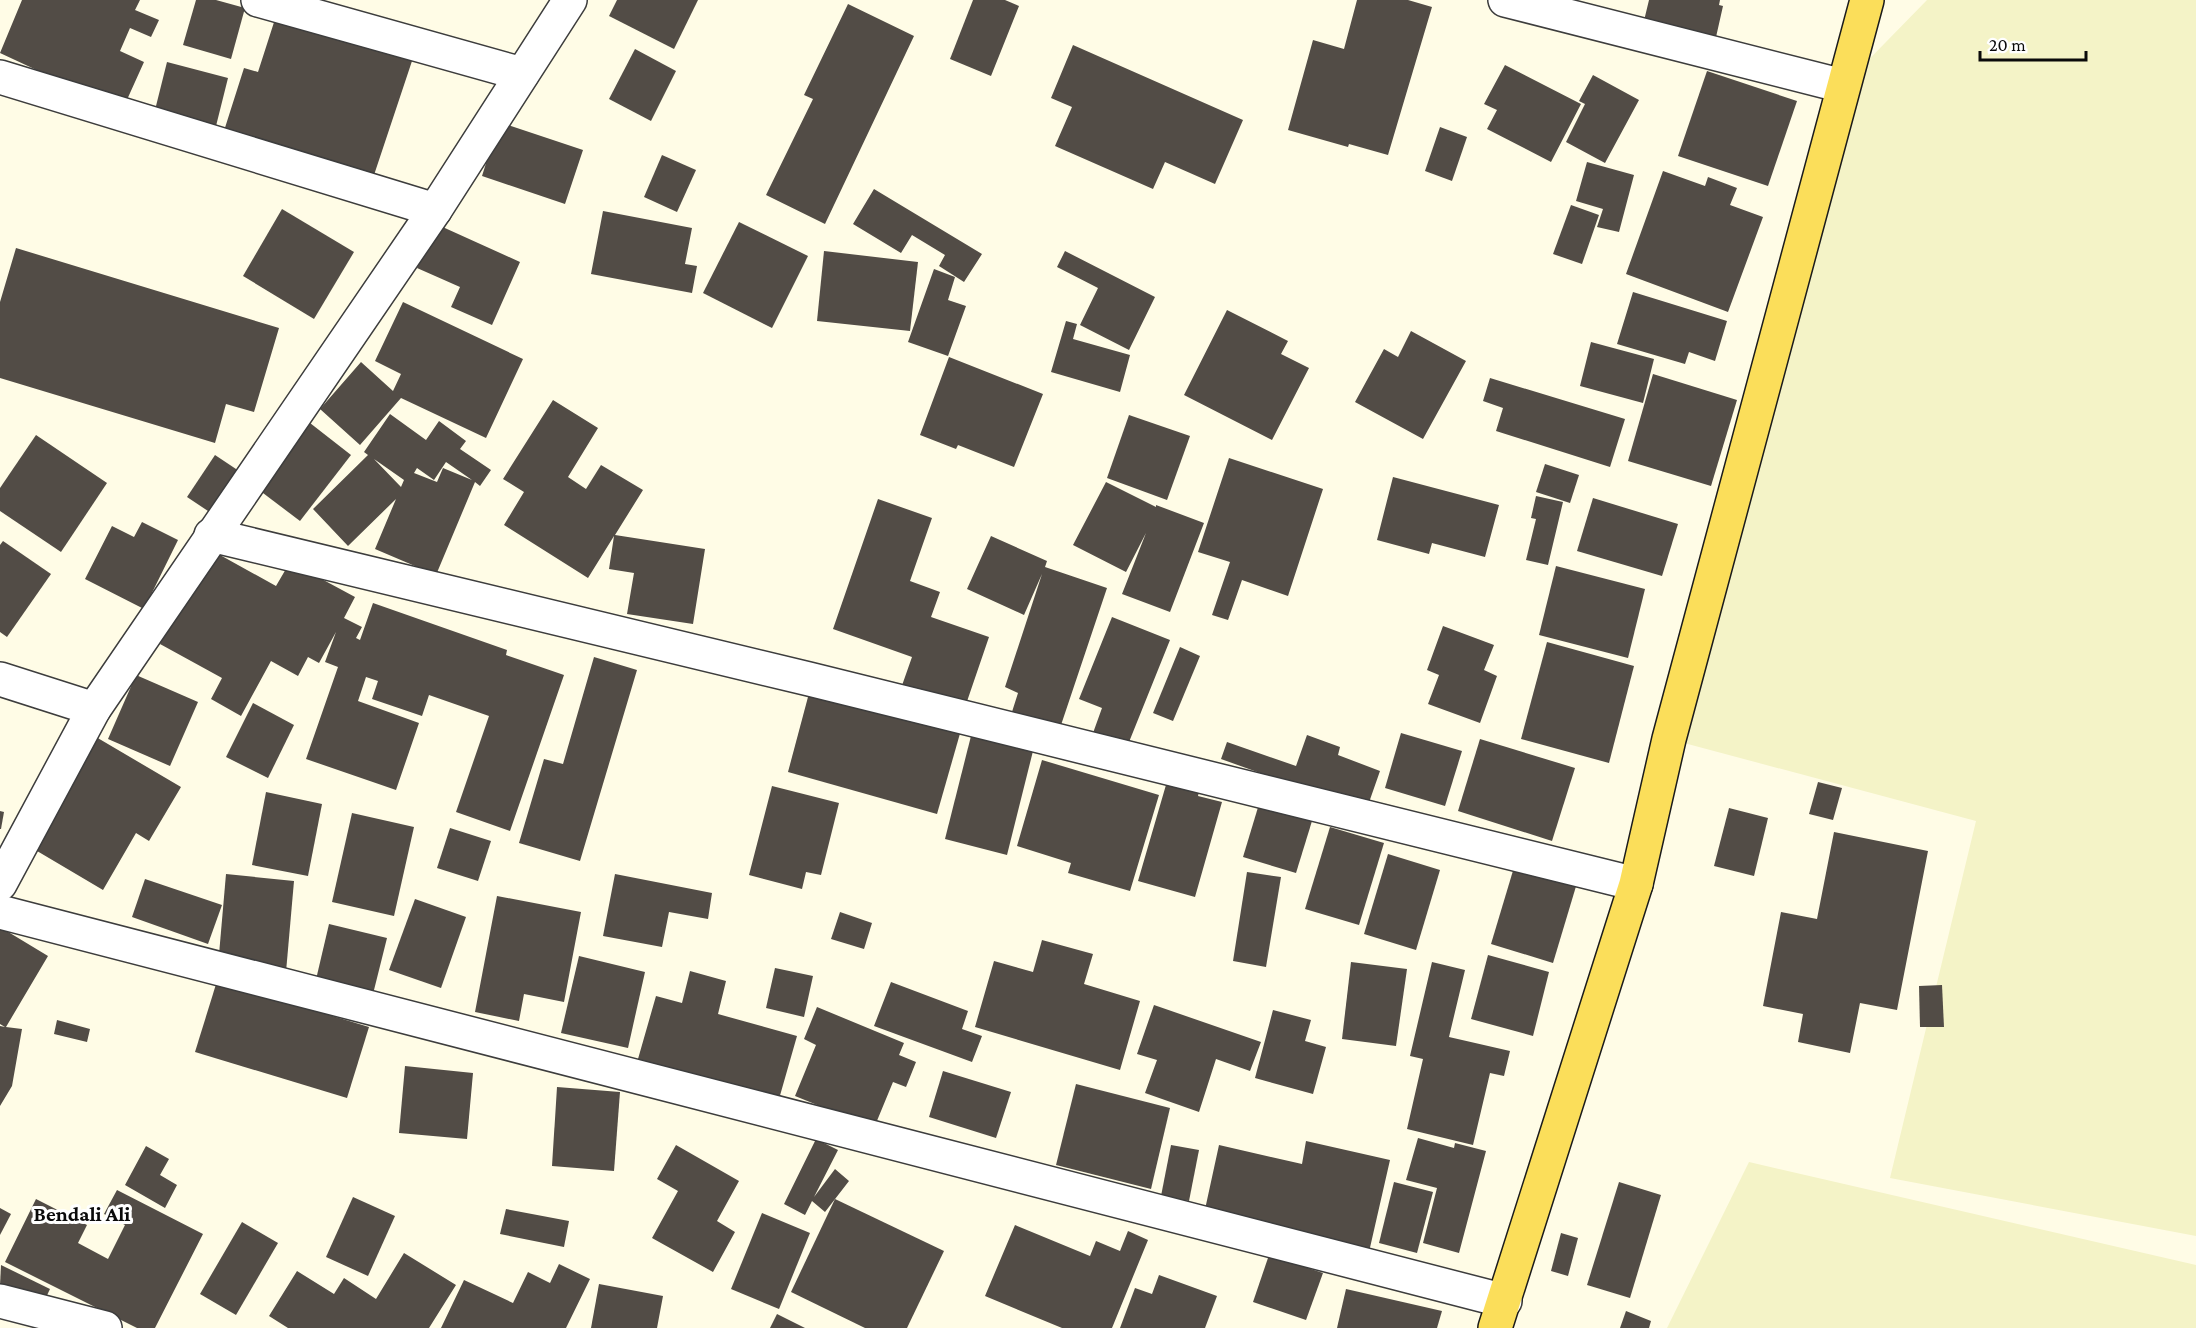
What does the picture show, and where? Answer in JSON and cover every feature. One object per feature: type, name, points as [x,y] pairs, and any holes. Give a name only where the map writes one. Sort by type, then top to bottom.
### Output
[{"type":"main road","points":[[1500,1314],[1636,884],[1669,739],[1867,0]]},
{"type":"street","points":[[258,0],[522,74]]},
{"type":"street","points":[[0,884],[94,709],[435,210],[570,0]]},
{"type":"street","points":[[1505,0],[1843,86]]},
{"type":"street","points":[[0,77],[435,210]]},
{"type":"street","points":[[211,535],[1636,884]]},
{"type":"street","points":[[0,679],[94,709]]},
{"type":"street","points":[[0,912],[1500,1314]]},
{"type":"street","points":[[0,1301],[105,1328]]},
{"type":"green space","points":[[1927,0],[2196,0],[2196,1236],[1890,1178],[1976,821],[1669,739],[1843,86]]},
{"type":"green space","points":[[1749,1162],[2196,1265],[2196,1328],[1667,1328]]},
{"type":"building","points":[[22,0],[140,0],[135,10],[159,20],[151,37],[130,28],[120,51],[144,62],[121,113],[73,87],[0,53]]},
{"type":"building","points":[[196,0],[216,0],[245,8],[231,59],[183,45]]},
{"type":"building","points":[[617,0],[698,0],[674,49],[609,16]]},
{"type":"building","points":[[973,0],[1005,0],[1019,6],[991,76],[950,59]]},
{"type":"building","points":[[1357,0],[1408,0],[1432,7],[1388,155],[1349,144],[1348,147],[1288,130],[1313,40],[1344,49]]},
{"type":"building","points":[[1649,0],[1720,0],[1719,5],[1723,6],[1714,46],[1642,29]]},
{"type":"building","points":[[848,4],[914,36],[825,224],[766,195],[813,99],[804,95]]},
{"type":"building","points":[[276,16],[412,61],[371,184],[223,134],[244,68],[258,72]]},
{"type":"building","points":[[1073,45],[1243,120],[1215,184],[1165,162],[1153,189],[1055,146],[1072,107],[1051,98]]},
{"type":"building","points":[[635,49],[676,71],[651,121],[609,99]]},
{"type":"building","points":[[167,62],[228,78],[215,130],[154,114]]},
{"type":"building","points":[[1505,65],[1581,104],[1551,162],[1487,129],[1497,110],[1484,104]]},
{"type":"building","points":[[1707,71],[1797,101],[1768,186],[1678,156]]},
{"type":"building","points":[[1593,75],[1639,100],[1605,163],[1566,142],[1585,104],[1579,101]]},
{"type":"building","points":[[499,122],[583,150],[565,204],[482,176]]},
{"type":"building","points":[[1440,127],[1467,137],[1452,181],[1425,171]]},
{"type":"building","points":[[662,155],[696,170],[677,212],[644,197]]},
{"type":"building","points":[[1587,162],[1634,175],[1619,232],[1597,227],[1603,209],[1576,201]]},
{"type":"building","points":[[1663,171],[1705,186],[1708,177],[1737,188],[1730,205],[1763,217],[1728,312],[1626,274]]},
{"type":"building","points":[[874,189],[982,254],[964,282],[939,266],[945,255],[912,235],[901,253],[853,224]]},
{"type":"building","points":[[1571,205],[1599,215],[1582,264],[1553,254]]},
{"type":"building","points":[[282,209],[354,252],[314,319],[243,276]]},
{"type":"building","points":[[603,211],[692,228],[685,264],[697,266],[692,293],[591,274]]},
{"type":"building","points":[[739,222],[808,256],[772,328],[703,293]]},
{"type":"building","points":[[436,224],[520,262],[492,325],[451,307],[460,287],[417,268]]},
{"type":"building","points":[[16,248],[279,328],[254,412],[226,404],[215,443],[0,378],[0,302]]},
{"type":"building","points":[[824,251],[918,262],[910,331],[817,321]]},
{"type":"building","points":[[1065,251],[1155,297],[1129,350],[1080,325],[1098,288],[1057,267]]},
{"type":"building","points":[[934,269],[955,277],[948,300],[966,306],[948,356],[908,342]]},
{"type":"building","points":[[1633,292],[1727,321],[1715,361],[1689,352],[1685,364],[1617,344]]},
{"type":"building","points":[[403,302],[523,359],[486,438],[401,398],[360,445],[320,409],[361,362],[393,391],[401,374],[375,361]]},
{"type":"building","points":[[1227,310],[1288,341],[1281,354],[1309,368],[1272,440],[1184,395]]},
{"type":"building","points":[[1066,321],[1077,324],[1073,339],[1130,355],[1120,392],[1051,372]]},
{"type":"building","points":[[1411,331],[1466,361],[1423,439],[1355,402],[1384,349],[1398,357]]},
{"type":"building","points":[[1591,342],[1654,359],[1643,403],[1580,386]]},
{"type":"building","points":[[949,357],[1043,394],[1014,467],[958,445],[956,449],[920,435]]},
{"type":"building","points":[[1653,374],[1737,400],[1711,486],[1628,461]]},
{"type":"building","points":[[1490,378],[1625,419],[1610,467],[1496,431],[1503,408],[1483,401]]},
{"type":"building","points":[[553,400],[598,428],[568,477],[586,489],[601,465],[643,490],[615,535],[705,549],[693,624],[627,614],[634,573],[609,569],[614,536],[588,578],[504,525],[524,492],[503,479]]},
{"type":"building","points":[[390,414],[426,440],[439,421],[466,441],[460,449],[491,470],[480,486],[475,482],[436,575],[375,549],[396,499],[348,546],[313,509],[368,455],[364,452]],"holes":[[[374,459],[404,480],[401,487]],[[446,462],[472,480],[443,468],[437,482],[414,473],[417,468],[434,480]]]},
{"type":"building","points":[[1129,415],[1190,436],[1167,500],[1107,478]]},
{"type":"building","points":[[310,423],[351,455],[300,521],[259,490]]},
{"type":"building","points":[[36,435],[107,483],[61,552],[0,511],[0,488]]},
{"type":"building","points":[[215,455],[239,471],[211,513],[187,497]]},
{"type":"building","points":[[1229,458],[1323,489],[1288,596],[1242,580],[1228,620],[1212,615],[1230,562],[1198,552]]},
{"type":"building","points":[[1545,464],[1579,475],[1570,503],[1536,492]]},
{"type":"building","points":[[1393,477],[1499,505],[1485,557],[1432,543],[1429,554],[1377,540]]},
{"type":"building","points":[[1106,482],[1156,507],[1156,505],[1204,523],[1170,612],[1122,594],[1146,533],[1126,572],[1073,545]]},
{"type":"building","points":[[1536,496],[1563,502],[1548,565],[1526,560],[1536,519],[1531,518]]},
{"type":"building","points":[[1593,498],[1678,524],[1662,576],[1577,551]]},
{"type":"building","points":[[878,499],[932,518],[910,581],[940,592],[931,617],[989,637],[962,716],[899,694],[912,657],[833,629]]},
{"type":"building","points":[[142,522],[178,540],[144,609],[85,579],[112,526],[134,537]]},
{"type":"building","points":[[991,536],[1047,561],[1045,567],[1107,588],[1059,731],[1011,715],[1018,693],[1005,687],[1042,574],[1024,615],[967,589]]},
{"type":"building","points":[[3,541],[51,574],[7,637],[0,632],[0,545]]},
{"type":"building","points":[[211,550],[276,586],[290,562],[355,597],[344,618],[362,627],[356,638],[360,640],[373,603],[507,650],[506,655],[564,675],[510,831],[456,812],[489,716],[429,695],[422,716],[372,699],[378,681],[366,677],[358,701],[419,723],[396,790],[306,759],[338,667],[325,662],[336,632],[319,663],[308,657],[298,676],[271,661],[241,716],[211,699],[222,678],[160,644]]},
{"type":"building","points":[[1556,566],[1645,589],[1628,658],[1539,635]]},
{"type":"building","points":[[1112,617],[1170,640],[1127,747],[1093,733],[1102,708],[1079,699]]},
{"type":"building","points":[[1443,626],[1494,645],[1484,670],[1497,676],[1480,723],[1428,704],[1439,675],[1427,670]]},
{"type":"building","points":[[1547,642],[1634,666],[1609,763],[1521,739]]},
{"type":"building","points":[[1180,647],[1200,656],[1173,721],[1153,713]]},
{"type":"building","points":[[594,657],[637,670],[580,861],[519,843],[544,759],[563,764]]},
{"type":"building","points":[[136,675],[198,702],[170,766],[108,739]]},
{"type":"building","points":[[812,682],[963,723],[937,814],[788,772]]},
{"type":"building","points":[[253,703],[294,725],[268,778],[226,757]]},
{"type":"building","points":[[1401,733],[1462,751],[1445,806],[1385,788]]},
{"type":"building","points":[[1307,735],[1340,747],[1338,755],[1380,771],[1366,811],[1221,759],[1227,742],[1296,766]]},
{"type":"building","points":[[971,736],[1033,751],[1007,855],[945,839]]},
{"type":"building","points":[[96,737],[181,787],[149,841],[136,833],[103,890],[32,848]]},
{"type":"building","points":[[1480,739],[1575,768],[1552,841],[1458,811]]},
{"type":"building","points":[[1042,760],[1159,795],[1130,891],[1068,873],[1071,863],[1017,846]]},
{"type":"building","points":[[1168,778],[1200,788],[1198,796],[1222,802],[1195,897],[1138,881]]},
{"type":"building","points":[[1818,782],[1842,788],[1833,820],[1809,814]]},
{"type":"building","points":[[772,786],[839,803],[821,875],[806,872],[802,889],[749,875]]},
{"type":"building","points":[[266,792],[322,804],[308,876],[252,865]]},
{"type":"building","points":[[1259,804],[1312,821],[1296,873],[1243,857]]},
{"type":"building","points":[[1729,808],[1768,818],[1754,876],[1714,866]]},
{"type":"building","points":[[0,811],[4,812],[1,829],[0,829]]},
{"type":"building","points":[[352,813],[414,827],[394,916],[332,902]]},
{"type":"building","points":[[1330,827],[1384,843],[1359,925],[1305,909]]},
{"type":"building","points":[[450,828],[491,841],[478,881],[437,868]]},
{"type":"building","points":[[1834,832],[1928,851],[1897,1010],[1860,1003],[1850,1053],[1798,1042],[1803,1014],[1763,1006],[1781,912],[1817,919]]},
{"type":"building","points":[[1388,854],[1440,870],[1416,950],[1364,934]]},
{"type":"building","points":[[1515,864],[1577,883],[1553,963],[1491,944]]},
{"type":"building","points":[[1247,872],[1281,877],[1266,967],[1233,961]]},
{"type":"building","points":[[226,874],[294,881],[286,972],[218,966]]},
{"type":"building","points":[[615,874],[712,893],[708,919],[669,912],[662,947],[603,936]]},
{"type":"building","points":[[145,879],[222,905],[208,944],[132,917]]},
{"type":"building","points":[[497,896],[581,912],[564,1002],[524,994],[519,1021],[475,1012]]},
{"type":"building","points":[[415,899],[466,917],[441,988],[389,970]]},
{"type":"building","points":[[840,912],[872,923],[864,949],[831,939]]},
{"type":"building","points":[[329,924],[387,938],[371,1002],[314,988]]},
{"type":"building","points":[[0,927],[48,956],[6,1027],[22,1029],[12,1086],[0,1106],[0,1026],[5,1027],[0,1024]]},
{"type":"building","points":[[1042,940],[1093,954],[1084,984],[1140,1001],[1120,1070],[975,1027],[994,961],[1033,972]]},
{"type":"building","points":[[1488,955],[1549,972],[1533,1036],[1471,1019]]},
{"type":"building","points":[[579,956],[645,972],[628,1048],[561,1033]]},
{"type":"building","points":[[1351,962],[1407,969],[1396,1046],[1342,1039]]},
{"type":"building","points":[[1432,962],[1465,970],[1449,1037],[1510,1051],[1504,1076],[1490,1073],[1473,1145],[1407,1129],[1423,1059],[1410,1056]]},
{"type":"building","points":[[775,968],[813,976],[804,1017],[766,1008]]},
{"type":"building","points":[[690,971],[726,981],[718,1014],[797,1036],[779,1099],[638,1059],[656,996],[682,1003]]},
{"type":"building","points":[[217,981],[369,1027],[347,1098],[195,1052]]},
{"type":"building","points":[[891,982],[968,1011],[962,1029],[982,1036],[972,1062],[874,1026]]},
{"type":"building","points":[[1942,985],[1944,1027],[1920,1027],[1919,986]]},
{"type":"building","points":[[1154,1005],[1261,1042],[1250,1071],[1216,1059],[1199,1112],[1145,1093],[1157,1060],[1137,1054]]},
{"type":"building","points":[[817,1007],[904,1043],[899,1055],[916,1062],[906,1087],[893,1082],[874,1128],[795,1096],[816,1045],[804,1039]]},
{"type":"building","points":[[1273,1010],[1311,1020],[1305,1041],[1326,1047],[1313,1094],[1255,1078]]},
{"type":"building","points":[[57,1020],[90,1029],[87,1042],[54,1034]]},
{"type":"building","points":[[405,1066],[473,1073],[467,1139],[399,1133]]},
{"type":"building","points":[[943,1071],[1011,1092],[996,1138],[929,1117]]},
{"type":"building","points":[[1076,1084],[1170,1108],[1151,1189],[1056,1165]]},
{"type":"building","points":[[557,1087],[620,1092],[614,1171],[552,1166]]},
{"type":"building","points":[[1418,1138],[1454,1148],[1455,1143],[1486,1151],[1459,1253],[1423,1243],[1437,1188],[1406,1180]]},
{"type":"building","points":[[816,1139],[838,1150],[814,1197],[835,1169],[849,1181],[825,1212],[812,1201],[805,1215],[784,1204]]},
{"type":"building","points":[[1306,1141],[1390,1160],[1369,1252],[1204,1214],[1219,1145],[1302,1164]]},
{"type":"building","points":[[676,1145],[739,1181],[717,1221],[735,1232],[713,1272],[652,1238],[678,1191],[657,1179]]},
{"type":"building","points":[[1171,1145],[1199,1150],[1189,1201],[1161,1196]]},
{"type":"building","points":[[146,1146],[169,1159],[160,1175],[177,1185],[165,1208],[125,1185]]},
{"type":"building","points":[[1394,1182],[1433,1192],[1417,1253],[1379,1243]]},
{"type":"building","points":[[1619,1182],[1661,1195],[1630,1298],[1587,1285]]},
{"type":"building","points":[[117,1190],[203,1234],[155,1328],[137,1328],[5,1262],[36,1199],[87,1225],[78,1243],[108,1259],[125,1225],[104,1214]]},
{"type":"building","points":[[353,1197],[395,1216],[368,1276],[326,1257]]},
{"type":"building","points":[[835,1199],[944,1251],[907,1328],[865,1328],[791,1292]]},
{"type":"building","points":[[0,1208],[11,1214],[0,1235]]},
{"type":"building","points":[[506,1209],[569,1221],[564,1247],[500,1234]]},
{"type":"building","points":[[762,1213],[810,1233],[779,1309],[731,1289]]},
{"type":"building","points":[[242,1222],[278,1243],[236,1315],[200,1294]]},
{"type":"building","points":[[1015,1225],[1090,1256],[1096,1241],[1120,1251],[1128,1231],[1148,1240],[1112,1328],[1062,1328],[985,1296]]},
{"type":"building","points":[[1561,1233],[1578,1238],[1568,1276],[1551,1271]]},
{"type":"building","points":[[404,1253],[456,1285],[429,1328],[288,1328],[269,1316],[297,1271],[334,1294],[344,1278],[376,1299]]},
{"type":"building","points":[[1269,1255],[1323,1273],[1306,1320],[1253,1302]]},
{"type":"building","points":[[559,1264],[590,1279],[566,1328],[441,1328],[464,1280],[513,1303],[528,1272],[550,1283]]},
{"type":"building","points":[[1,1265],[50,1289],[42,1306],[0,1285]]},
{"type":"building","points":[[1159,1275],[1217,1296],[1205,1328],[1120,1328],[1135,1288],[1152,1294]]},
{"type":"building","points":[[599,1284],[663,1296],[657,1328],[591,1328]]},
{"type":"building","points":[[1346,1289],[1442,1311],[1437,1328],[1337,1328]]},
{"type":"building","points":[[1626,1311],[1651,1321],[1649,1328],[1620,1328]]},
{"type":"building","points":[[777,1314],[805,1328],[770,1328]]},
{"type":"district","name":"Bendali Ali","points":[[82,1214]]}]
